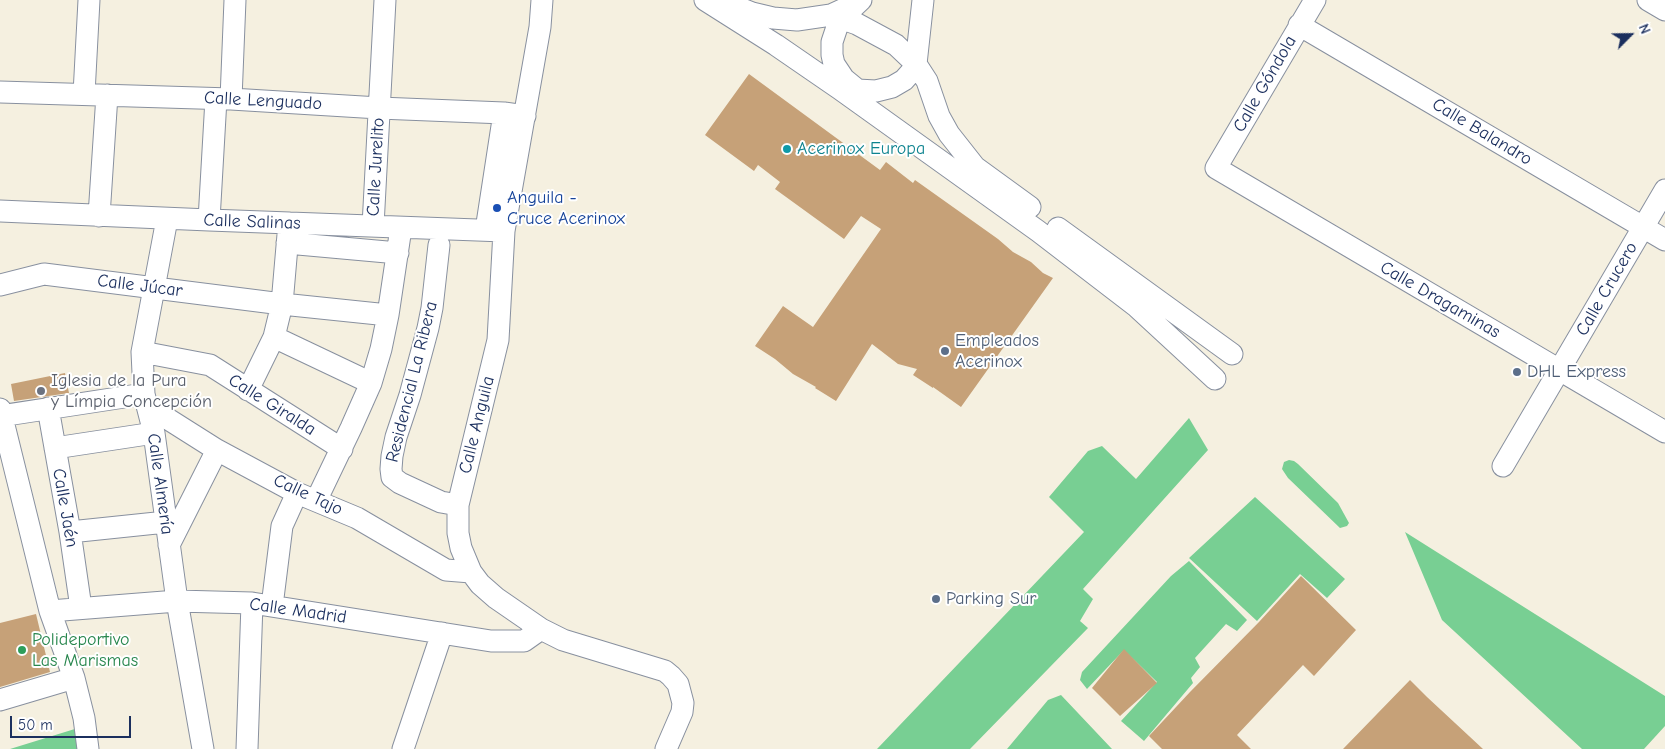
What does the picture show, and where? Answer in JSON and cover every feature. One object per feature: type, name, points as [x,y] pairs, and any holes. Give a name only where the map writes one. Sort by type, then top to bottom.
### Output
[{"type":"street","points":[[84,94],[89,0]]},
{"type":"street","points":[[209,220],[235,0]]},
{"type":"street","name":"Calle Jurelito","points":[[373,226],[385,0]]},
{"type":"street","name":"Calle Anguila","points":[[540,27],[542,0]]},
{"type":"street","name":"Calle Anguila","points":[[495,230],[525,116],[540,27],[547,0]]},
{"type":"street","points":[[705,0],[840,89],[1038,231],[1137,307],[1215,379]]},
{"type":"street","points":[[728,0],[747,11],[773,18],[797,20],[847,9]]},
{"type":"street","points":[[847,9],[836,27],[832,42],[834,64],[838,71],[857,90],[876,92],[892,87],[904,80],[912,72],[916,64],[923,0]]},
{"type":"street","name":"Calle Góndola","points":[[1216,168],[1315,0]]},
{"type":"street","points":[[1648,0],[1665,10]]},
{"type":"street","points":[[847,9],[876,33],[896,45],[916,64],[927,81],[939,116],[948,134],[975,166],[1232,354]]},
{"type":"street","points":[[742,23],[782,40],[842,82],[857,90],[916,133],[939,153],[951,169]]},
{"type":"street","name":"Calle Balandro","points":[[1299,25],[1665,240]]},
{"type":"street","name":"Calle Lenguado","points":[[0,92],[223,99],[379,108],[504,112],[525,116]]},
{"type":"street","points":[[99,216],[107,95]]},
{"type":"street","name":"Calle Anguila","points":[[504,112],[495,230],[498,340],[458,505],[458,533],[461,548],[471,572],[480,584],[496,598],[541,629],[563,640],[665,671],[678,684],[682,696],[682,712],[666,749]]},
{"type":"street","name":"Calle Dragaminas","points":[[1216,168],[1665,432]]},
{"type":"street","name":"Calle Crucero","points":[[1503,466],[1665,190]]},
{"type":"street","name":"Calle Salinas","points":[[0,211],[209,220],[288,233],[373,226],[495,230]]},
{"type":"street","name":"Calle Almería","points":[[167,219],[142,352],[146,401],[154,433],[177,601],[203,749]]},
{"type":"street","points":[[247,749],[262,605],[282,526],[342,449],[370,383],[381,349],[388,315],[401,228]]},
{"type":"street","points":[[248,390],[274,337],[282,304],[288,233],[398,253]]},
{"type":"street","name":"Residencial La Ribera","points":[[439,245],[428,328],[410,395],[396,437],[392,456],[392,477],[428,497],[458,505]]},
{"type":"street","name":"Calle Júcar","points":[[0,285],[44,274],[282,304],[388,315]]},
{"type":"street","points":[[274,337],[370,383]]},
{"type":"street","name":"Calle Giralda","points":[[142,352],[210,365],[342,449]]},
{"type":"street","points":[[88,749],[84,718],[74,678],[50,611],[1,413],[146,401]]},
{"type":"street","name":"Calle Tajo","points":[[146,401],[217,450],[306,497],[357,518],[446,570],[471,572]]},
{"type":"street","name":"Calle Jaén","points":[[48,408],[70,532],[81,608]]},
{"type":"street","points":[[55,448],[154,433]]},
{"type":"street","points":[[169,545],[217,450]]},
{"type":"street","points":[[70,532],[166,522]]},
{"type":"street","name":"Calle Madrid","points":[[50,611],[177,601],[262,605],[491,641],[524,641],[541,629]]},
{"type":"street","points":[[403,749],[442,633]]},
{"type":"street","points":[[0,700],[74,678]]},
{"type":"green space","points":[[1189,418],[1208,450],[1083,589],[1093,599],[1080,621],[1088,628],[970,749],[877,749],[1084,532],[1049,497],[1088,451],[1102,446],[1136,479]]},
{"type":"green space","points":[[1289,460],[1298,464],[1338,503],[1349,523],[1347,526],[1340,528],[1288,478],[1282,469],[1284,462]]},
{"type":"green space","points":[[1255,497],[1345,579],[1327,598],[1300,574],[1257,621],[1189,558]]},
{"type":"green space","points":[[1405,532],[1665,696],[1665,726],[1644,749],[1582,749],[1442,620]]},
{"type":"green space","points":[[1189,561],[1247,620],[1237,631],[1226,624],[1195,658],[1200,667],[1191,678],[1193,683],[1144,741],[1121,721],[1157,682],[1124,650],[1087,689],[1080,680],[1082,672],[1171,576]]},
{"type":"green space","points":[[1061,695],[1112,749],[1007,749],[1048,700]]},
{"type":"green space","points":[[78,728],[81,749],[10,749]]},
{"type":"building","points":[[749,74],[880,170],[886,162],[913,183],[915,180],[998,239],[1013,252],[1053,278],[961,407],[913,375],[917,369],[898,364],[872,344],[836,401],[793,374],[755,346],[783,306],[813,327],[881,229],[861,216],[844,239],[775,189],[780,182],[758,165],[754,171],[705,135]]},
{"type":"building","name":"Iglesia de la Pura y Límpia Concepción","points":[[65,373],[69,393],[14,401],[11,384]]},
{"type":"building","points":[[1301,576],[1356,630],[1314,676],[1303,665],[1237,735],[1251,749],[1162,749],[1149,736]]},
{"type":"building","name":"Polideportivo Las Marismas","points":[[36,614],[50,672],[0,687],[0,623]]},
{"type":"building","points":[[1124,649],[1157,683],[1120,716],[1092,688]]},
{"type":"building","points":[[1410,680],[1427,697],[1483,749],[1343,749]]},
{"type":"place","name":"Acerinox Europa","points":[[787,149]]},
{"type":"place","name":"Anguila - Cruce Acerinox","points":[[497,208]]},
{"type":"place","name":"Empleados Acerinox","points":[[945,351]]},
{"type":"place","name":"DHL Express","points":[[1517,372]]},
{"type":"place","name":"Iglesia de la Pura y Límpia Concepción","points":[[41,391]]},
{"type":"place","name":"Parking Sur","points":[[936,599]]},
{"type":"place","name":"Polideportivo Las Marismas","points":[[22,650]]}]
